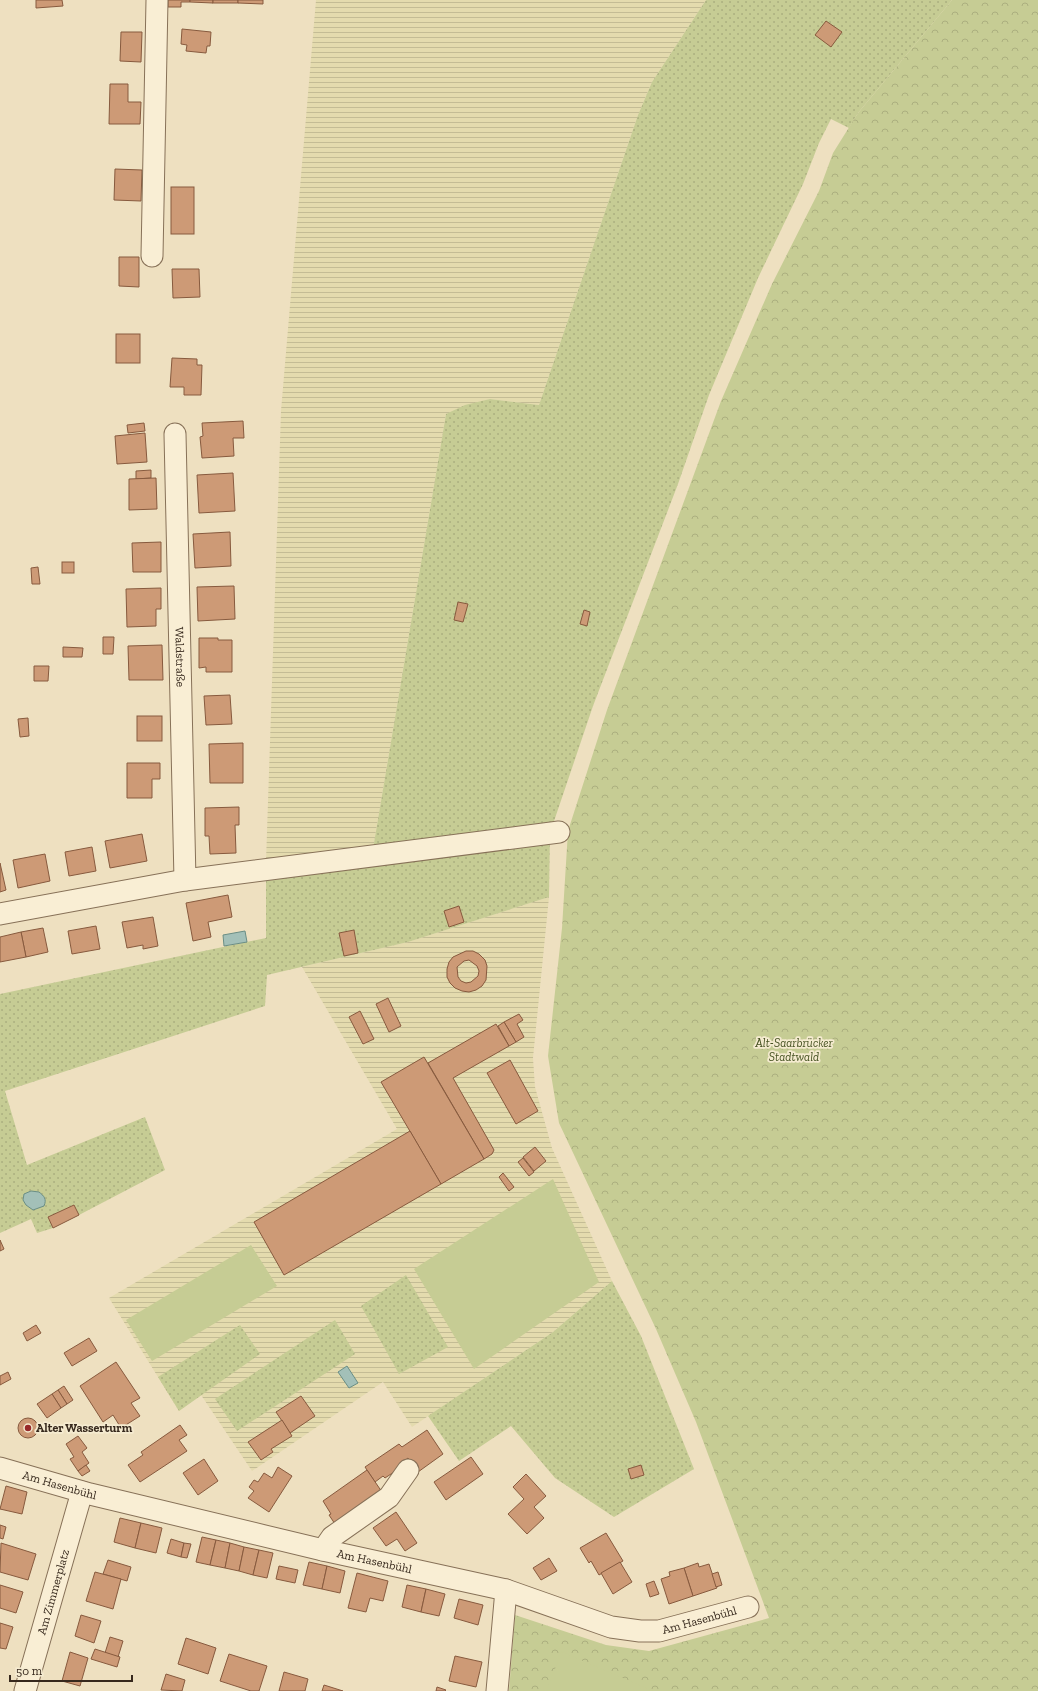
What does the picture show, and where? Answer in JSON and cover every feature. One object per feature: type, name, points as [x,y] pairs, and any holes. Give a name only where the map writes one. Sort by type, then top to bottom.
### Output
[{"type":"street","points":[[152,256],[157,0]]},
{"type":"street","name":"Waldstraße","points":[[176,434],[185,880]]},
{"type":"street","points":[[0,914],[185,880],[559,832]]},
{"type":"street","name":"Am Hasenbühl","points":[[0,1468],[82,1492],[323,1550],[506,1590],[611,1627],[650,1632],[748,1607]]},
{"type":"street","points":[[323,1550],[332,1537],[389,1497],[408,1470]]},
{"type":"street","name":"Am Zimmerplatz","points":[[25,1691],[82,1492]]},
{"type":"street","points":[[497,1691],[506,1590]]},
{"type":"shaded area","points":[[316,0],[706,0],[652,82],[638,115],[539,405],[490,399],[446,414],[373,849],[266,862],[281,411]]},
{"type":"shaded area","points":[[549,897],[533,1058],[535,1087],[552,1148],[612,1281],[553,1332],[412,1427],[383,1382],[252,1471],[201,1395],[179,1411],[109,1298],[397,1129],[302,967],[408,942]]},
{"type":"green space","points":[[706,0],[952,0],[858,113],[849,128],[831,119],[819,143],[803,184],[758,278],[709,395],[678,484],[593,706],[550,833],[549,897],[408,942],[267,975],[265,1006],[5,1091],[27,1165],[145,1117],[165,1170],[79,1215],[74,1205],[48,1217],[53,1228],[37,1233],[31,1219],[0,1233],[0,994],[266,938],[266,862],[373,849],[446,414],[465,405],[490,399],[539,405],[638,115],[652,82]]},
{"type":"green space","name":"Alt-Saarbrücker Stadtwald","points":[[952,0],[1038,0],[1038,1691],[509,1691],[515,1615],[606,1645],[649,1651],[769,1618],[696,1422],[656,1329],[559,1123],[548,1056],[562,928],[568,831],[607,710],[721,401],[772,284],[819,191],[833,153],[858,113]]},
{"type":"green space","points":[[553,1179],[599,1282],[474,1369],[414,1269]]},
{"type":"green space","points":[[251,1245],[277,1286],[152,1361],[126,1320]]},
{"type":"green space","points":[[406,1275],[448,1347],[399,1374],[361,1306]]},
{"type":"green space","points":[[612,1281],[641,1336],[694,1469],[614,1517],[555,1478],[511,1426],[459,1461],[428,1416],[553,1332]]},
{"type":"green space","points":[[335,1320],[355,1354],[237,1431],[215,1399]]},
{"type":"green space","points":[[240,1325],[260,1354],[179,1411],[158,1377]]},
{"type":"green space","points":[[562,1652],[653,1691],[546,1691]]},
{"type":"water","points":[[245,931],[247,942],[224,946],[223,935]]},
{"type":"water","points":[[31,1191],[39,1192],[44,1196],[44,1206],[33,1210],[26,1205],[23,1200],[24,1194]]},
{"type":"water","points":[[347,1366],[358,1383],[349,1388],[338,1372]]},
{"type":"building","points":[[36,0],[62,0],[63,6],[36,8]]},
{"type":"building","points":[[168,0],[190,0],[190,2],[181,2],[181,7],[168,7]]},
{"type":"building","points":[[190,0],[213,0],[213,3],[190,2]]},
{"type":"building","points":[[213,0],[238,0],[238,3],[213,3]]},
{"type":"building","points":[[238,0],[263,0],[263,4],[238,3]]},
{"type":"building","points":[[826,21],[842,32],[831,47],[815,35]]},
{"type":"building","points":[[182,29],[211,32],[210,46],[207,46],[206,53],[186,51],[187,45],[181,44]]},
{"type":"building","points":[[121,32],[142,32],[141,62],[120,61]]},
{"type":"building","points":[[110,84],[128,84],[128,102],[141,102],[140,124],[109,124]]},
{"type":"building","points":[[115,169],[142,170],[141,201],[114,200]]},
{"type":"building","points":[[171,187],[194,187],[194,234],[171,234]]},
{"type":"building","points":[[119,257],[139,257],[139,287],[119,286]]},
{"type":"building","points":[[172,269],[199,269],[200,297],[173,298]]},
{"type":"building","points":[[116,334],[140,334],[140,363],[116,363]]},
{"type":"building","points":[[172,358],[197,359],[197,365],[202,365],[201,395],[184,395],[184,387],[170,387]]},
{"type":"building","points":[[243,421],[244,438],[233,438],[234,456],[202,458],[200,437],[203,436],[202,423]]},
{"type":"building","points":[[144,423],[145,431],[128,433],[127,425]]},
{"type":"building","points":[[145,433],[147,462],[117,464],[115,436]]},
{"type":"building","points":[[151,470],[151,478],[136,479],[136,471]]},
{"type":"building","points":[[233,473],[235,511],[199,513],[197,475]]},
{"type":"building","points":[[156,478],[157,509],[129,510],[129,479]]},
{"type":"building","points":[[230,532],[231,566],[195,568],[193,534]]},
{"type":"building","points":[[161,542],[161,572],[133,572],[132,543]]},
{"type":"building","points":[[62,562],[74,562],[74,573],[62,573]]},
{"type":"building","points":[[38,567],[40,584],[32,584],[31,568]]},
{"type":"building","points":[[234,586],[235,619],[198,621],[197,587]]},
{"type":"building","points":[[161,588],[161,609],[156,609],[156,626],[127,627],[126,589]]},
{"type":"building","points":[[458,602],[468,604],[463,622],[454,620]]},
{"type":"building","points":[[584,610],[590,612],[587,626],[580,624]]},
{"type":"building","points":[[103,637],[114,637],[113,654],[103,654]]},
{"type":"building","points":[[199,638],[232,640],[232,672],[206,672],[206,667],[199,668]]},
{"type":"building","points":[[162,645],[163,680],[129,680],[128,646]]},
{"type":"building","points":[[63,647],[83,648],[82,657],[63,657]]},
{"type":"building","points":[[34,666],[49,666],[48,681],[34,681]]},
{"type":"building","points":[[230,695],[232,724],[206,725],[204,696]]},
{"type":"building","points":[[137,716],[162,716],[162,741],[137,741]]},
{"type":"building","points":[[28,718],[29,736],[20,737],[18,719]]},
{"type":"building","points":[[243,743],[243,783],[210,783],[209,744]]},
{"type":"building","points":[[127,763],[160,763],[160,779],[152,779],[152,798],[127,798]]},
{"type":"building","points":[[239,807],[239,825],[235,825],[236,853],[210,854],[209,836],[205,836],[205,808]]},
{"type":"building","points":[[142,834],[147,861],[110,868],[105,841]]},
{"type":"building","points":[[92,847],[96,871],[69,876],[65,852]]},
{"type":"building","points":[[45,854],[50,881],[18,888],[13,860]]},
{"type":"building","points":[[0,863],[6,890],[0,892]]},
{"type":"building","points":[[228,895],[232,917],[208,922],[211,937],[193,941],[186,903]]},
{"type":"building","points":[[459,906],[464,922],[449,927],[444,911]]},
{"type":"building","points":[[153,917],[158,946],[143,949],[143,945],[127,948],[122,922]]},
{"type":"building","points":[[96,926],[100,949],[72,954],[68,931]]},
{"type":"building","points":[[43,928],[48,952],[26,957],[21,932]]},
{"type":"building","points":[[354,930],[358,953],[344,956],[339,933]]},
{"type":"building","points":[[21,932],[26,957],[0,962],[0,937]]},
{"type":"building","points":[[466,951],[473,951],[485,960],[487,966],[486,980],[482,986],[469,992],[455,988],[450,983],[447,977],[447,969],[449,962],[453,957]],"holes":[[[469,960],[477,966],[479,971],[478,976],[471,982],[466,983],[461,981],[458,977],[457,967],[464,961]]]},
{"type":"building","points":[[388,998],[401,1026],[389,1032],[376,1004]]},
{"type":"building","points":[[360,1011],[374,1039],[363,1044],[349,1017]]},
{"type":"building","points":[[519,1014],[523,1020],[517,1024],[524,1037],[516,1042],[504,1022]]},
{"type":"building","points":[[504,1022],[516,1042],[509,1046],[498,1026]]},
{"type":"building","points":[[496,1024],[509,1046],[453,1078],[494,1150],[492,1154],[484,1159],[428,1063]]},
{"type":"building","points":[[424,1057],[484,1159],[441,1184],[381,1082]]},
{"type":"building","points":[[510,1060],[538,1111],[516,1124],[487,1073]]},
{"type":"building","points":[[410,1131],[441,1184],[284,1275],[254,1222]]},
{"type":"building","points":[[535,1147],[546,1161],[534,1171],[523,1157]]},
{"type":"building","points":[[523,1158],[534,1172],[529,1176],[518,1162]]},
{"type":"building","points":[[503,1173],[514,1187],[509,1191],[499,1177]]},
{"type":"building","points":[[74,1205],[79,1215],[53,1228],[48,1217]]},
{"type":"building","points":[[0,1240],[4,1249],[0,1251]]},
{"type":"building","points":[[36,1325],[41,1333],[27,1341],[23,1333]]},
{"type":"building","points":[[89,1338],[97,1351],[72,1366],[64,1353]]},
{"type":"building","points":[[116,1362],[140,1398],[131,1403],[140,1416],[121,1428],[113,1415],[103,1422],[80,1386]]},
{"type":"building","points":[[8,1372],[11,1379],[0,1385],[0,1376]]},
{"type":"building","points":[[64,1386],[73,1400],[67,1404],[58,1390]]},
{"type":"building","points":[[58,1390],[67,1404],[61,1408],[52,1394]]},
{"type":"building","points":[[52,1394],[61,1408],[47,1418],[37,1404]]},
{"type":"building","points":[[301,1396],[315,1416],[290,1433],[276,1412]]},
{"type":"building","name":"Alter Wasserturm","points":[[24,1418],[32,1418],[38,1424],[38,1432],[32,1438],[24,1438],[18,1432],[18,1424]]},
{"type":"building","points":[[282,1420],[292,1436],[271,1449],[273,1452],[261,1460],[248,1442]]},
{"type":"building","points":[[180,1425],[187,1435],[179,1440],[187,1451],[140,1482],[128,1465],[143,1455],[141,1452]]},
{"type":"building","points":[[427,1430],[443,1454],[418,1472],[408,1458],[399,1465],[400,1468],[385,1478],[383,1476],[375,1482],[365,1467],[399,1444],[402,1447]]},
{"type":"building","points":[[78,1436],[87,1448],[82,1452],[89,1463],[78,1471],[70,1459],[74,1457],[66,1444]]},
{"type":"building","points":[[471,1457],[483,1474],[446,1500],[434,1482]]},
{"type":"building","points":[[204,1459],[218,1481],[198,1495],[183,1473]]},
{"type":"building","points":[[86,1465],[90,1471],[82,1476],[78,1471]]},
{"type":"building","points":[[641,1465],[644,1475],[631,1479],[628,1469]]},
{"type":"building","points":[[278,1467],[292,1476],[269,1512],[248,1498],[254,1491],[249,1487],[254,1480],[258,1482],[264,1473],[272,1478]]},
{"type":"building","points":[[367,1470],[384,1495],[337,1527],[329,1515],[331,1514],[323,1501]]},
{"type":"building","points":[[526,1474],[546,1496],[534,1507],[544,1518],[527,1534],[508,1514],[524,1499],[513,1487]]},
{"type":"building","points":[[6,1486],[27,1492],[22,1514],[0,1509]]},
{"type":"building","points":[[396,1512],[417,1543],[405,1551],[397,1539],[386,1546],[373,1528]]},
{"type":"building","points":[[120,1518],[141,1523],[135,1548],[114,1542]]},
{"type":"building","points":[[141,1523],[162,1528],[156,1553],[135,1548]]},
{"type":"building","points":[[0,1525],[6,1527],[3,1539],[0,1538]]},
{"type":"building","points":[[606,1533],[623,1561],[599,1575],[591,1561],[589,1563],[580,1548]]},
{"type":"building","points":[[202,1537],[216,1540],[210,1565],[196,1562]]},
{"type":"building","points":[[171,1539],[184,1543],[181,1557],[167,1553]]},
{"type":"building","points":[[216,1540],[230,1543],[225,1568],[210,1565]]},
{"type":"building","points":[[1,1543],[36,1554],[28,1580],[0,1572]]},
{"type":"building","points":[[184,1543],[191,1544],[187,1558],[181,1557]]},
{"type":"building","points":[[230,1543],[244,1547],[239,1571],[225,1568]]},
{"type":"building","points":[[244,1547],[259,1550],[253,1575],[239,1571]]},
{"type":"building","points":[[259,1550],[273,1553],[267,1578],[253,1575]]},
{"type":"building","points":[[549,1558],[557,1571],[541,1580],[533,1568]]},
{"type":"building","points":[[108,1560],[131,1567],[127,1581],[103,1574]]},
{"type":"building","points":[[309,1562],[327,1566],[322,1589],[303,1585]]},
{"type":"building","points":[[620,1562],[632,1582],[613,1594],[601,1573]]},
{"type":"building","points":[[698,1563],[699,1567],[709,1564],[717,1588],[693,1596],[684,1568]]},
{"type":"building","points":[[279,1566],[298,1570],[295,1583],[276,1579]]},
{"type":"building","points":[[327,1566],[345,1571],[340,1593],[322,1589]]},
{"type":"building","points":[[684,1568],[693,1596],[669,1604],[661,1579],[670,1576],[669,1572]]},
{"type":"building","points":[[95,1572],[121,1579],[113,1609],[86,1601]]},
{"type":"building","points":[[718,1572],[722,1585],[716,1587],[712,1574]]},
{"type":"building","points":[[357,1573],[388,1581],[383,1601],[370,1598],[366,1612],[348,1608]]},
{"type":"building","points":[[654,1581],[659,1594],[650,1597],[646,1584]]},
{"type":"building","points":[[0,1585],[23,1592],[16,1613],[0,1608]]},
{"type":"building","points":[[407,1585],[426,1589],[421,1612],[402,1607]]},
{"type":"building","points":[[426,1589],[445,1594],[439,1616],[421,1612]]},
{"type":"building","points":[[459,1599],[483,1605],[478,1625],[454,1618]]},
{"type":"building","points":[[81,1615],[101,1621],[94,1643],[75,1636]]},
{"type":"building","points":[[0,1623],[13,1627],[6,1649],[0,1648]]},
{"type":"building","points":[[110,1637],[123,1641],[118,1657],[105,1653]]},
{"type":"building","points":[[186,1638],[216,1648],[208,1674],[178,1664]]},
{"type":"building","points":[[95,1649],[120,1657],[117,1667],[91,1659]]},
{"type":"building","points":[[70,1652],[88,1658],[80,1686],[62,1681]]},
{"type":"building","points":[[229,1654],[267,1666],[259,1691],[251,1691],[220,1681]]},
{"type":"building","points":[[455,1656],[482,1662],[476,1687],[449,1681]]},
{"type":"building","points":[[284,1672],[308,1679],[305,1691],[279,1691]]},
{"type":"building","points":[[166,1674],[185,1680],[182,1691],[161,1690]]},
{"type":"building","points":[[324,1685],[343,1691],[322,1691]]},
{"type":"building","points":[[437,1687],[446,1690],[436,1691]]},
{"type":"place","name":"Alter Wasserturm","points":[[28,1428]]}]
